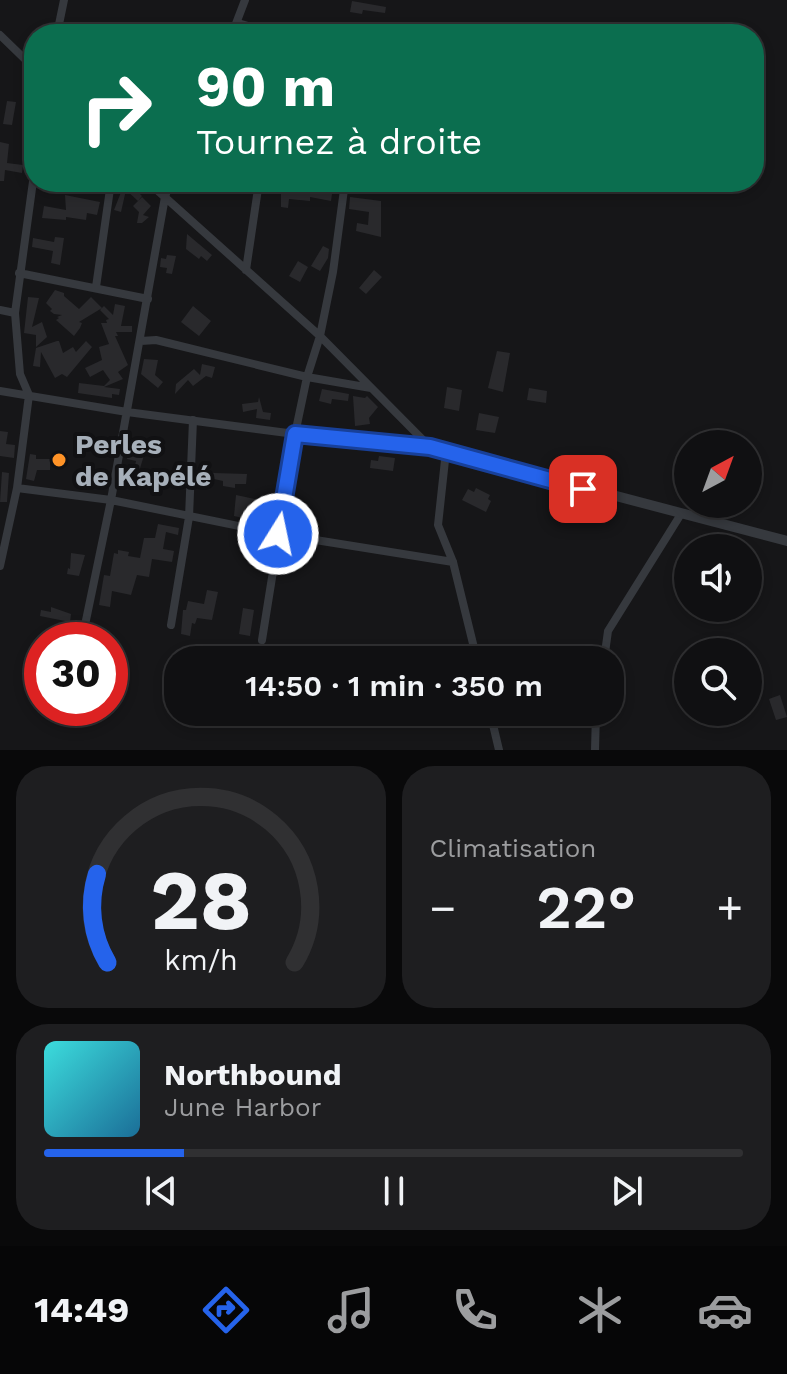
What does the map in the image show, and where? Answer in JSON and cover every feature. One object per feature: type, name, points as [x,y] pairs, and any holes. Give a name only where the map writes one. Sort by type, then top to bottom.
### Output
[{"type":"street","points":[[59,24],[64,0]]},
{"type":"street","points":[[241,24],[238,23],[245,0]]},
{"type":"street","points":[[0,35],[24,58]]},
{"type":"street","points":[[0,566],[17,488],[29,395],[20,374],[15,313],[31,192]]},
{"type":"street","points":[[96,287],[110,192]]},
{"type":"street","points":[[159,192],[320,336],[430,447]]},
{"type":"street","points":[[86,622],[167,192]]},
{"type":"street","points":[[246,270],[258,192]]},
{"type":"street","points":[[262,640],[295,434],[333,272],[344,192]]},
{"type":"street","points":[[19,273],[148,299]]},
{"type":"street","points":[[0,310],[15,313]]},
{"type":"street","points":[[141,341],[156,340],[307,377],[371,388]]},
{"type":"street","points":[[0,391],[127,412],[295,434],[430,447],[674,512]]},
{"type":"street","points":[[171,625],[189,517],[193,420]]},
{"type":"street","points":[[446,451],[438,525],[453,562],[474,646]]},
{"type":"street","points":[[17,488],[111,500],[278,534],[453,562]]},
{"type":"street","points":[[606,646],[608,631],[679,518]]},
{"type":"street","points":[[697,518],[787,541]]},
{"type":"street","points":[[493,726],[499,750]]},
{"type":"street","points":[[595,750],[596,726]]},
{"type":"building","points":[[352,1],[386,7],[385,13],[350,12]]},
{"type":"building","points":[[7,101],[16,102],[12,125],[3,124]]},
{"type":"building","points":[[0,142],[9,144],[7,163],[23,165],[22,173],[5,170],[4,181],[0,181]]},
{"type":"building","points":[[121,192],[126,192],[121,212],[114,210]]},
{"type":"building","points":[[128,192],[138,192],[142,196],[138,201]]},
{"type":"building","points":[[270,192],[332,194],[331,201],[310,197],[310,201],[289,199],[288,208],[281,207],[281,194]]},
{"type":"building","points":[[65,195],[100,202],[97,215],[87,213],[86,220],[42,218],[44,206],[66,210]]},
{"type":"building","points":[[142,197],[151,206],[143,215],[149,217],[137,223],[139,212],[133,206]]},
{"type":"building","points":[[350,197],[381,201],[381,237],[356,231],[357,223],[368,225],[369,212],[349,209]]},
{"type":"building","points":[[187,234],[212,255],[207,261],[186,249]]},
{"type":"building","points":[[55,237],[64,238],[60,265],[51,263],[53,251],[32,247],[33,238],[54,242]]},
{"type":"building","points":[[323,246],[329,249],[328,258],[320,271],[311,266]]},
{"type":"building","points":[[167,255],[176,256],[172,274],[166,273],[167,268],[160,267],[161,258],[166,259]]},
{"type":"building","points":[[298,261],[308,267],[300,282],[289,276]]},
{"type":"building","points":[[374,270],[382,277],[366,294],[359,288]]},
{"type":"building","points":[[55,290],[64,293],[79,309],[91,297],[102,308],[79,322],[82,323],[74,336],[56,320],[62,315],[50,311],[52,309],[46,303]]},
{"type":"building","points":[[28,297],[39,298],[32,327],[42,322],[47,337],[36,347],[36,335],[24,333]]},
{"type":"building","points":[[115,304],[125,306],[121,326],[132,326],[132,332],[116,332],[118,336],[115,336],[128,365],[118,372],[123,379],[104,387],[120,389],[119,395],[112,394],[112,398],[78,393],[79,383],[104,386],[110,380],[103,370],[90,377],[85,368],[102,360],[99,347],[109,344],[101,323],[107,323],[109,319],[100,310],[104,306],[113,315]]},
{"type":"building","points":[[193,306],[211,321],[199,336],[181,322]]},
{"type":"building","points":[[59,341],[63,353],[73,347],[76,352],[86,341],[92,347],[67,377],[62,374],[55,378],[41,352],[40,367],[33,366],[36,348]]},
{"type":"building","points":[[497,351],[510,353],[503,392],[488,388]]},
{"type":"building","points":[[144,359],[158,360],[155,375],[163,382],[158,388],[141,374]]},
{"type":"building","points":[[202,364],[215,367],[212,378],[206,376],[193,386],[188,380],[175,394],[176,384],[194,369],[200,375]]},
{"type":"building","points":[[447,387],[462,390],[459,411],[444,408]]},
{"type":"building","points":[[529,388],[547,391],[546,403],[527,400]]},
{"type":"building","points":[[322,389],[349,394],[348,401],[332,399],[331,404],[319,401]]},
{"type":"building","points":[[353,396],[367,396],[378,407],[369,418],[370,424],[355,426]]},
{"type":"building","points":[[259,397],[263,412],[271,413],[270,420],[256,418],[257,409],[243,412],[242,404],[258,402]]},
{"type":"building","points":[[479,413],[499,417],[495,433],[476,430]]},
{"type":"building","points":[[0,431],[8,432],[6,444],[15,445],[14,458],[0,456]]},
{"type":"building","points":[[130,446],[146,449],[136,481],[132,479],[136,461],[127,459]]},
{"type":"building","points":[[30,454],[36,455],[36,459],[50,459],[50,470],[37,470],[34,481],[26,479]]},
{"type":"building","points":[[379,456],[395,458],[393,471],[370,468],[371,460],[378,461]]},
{"type":"building","points":[[206,470],[247,474],[246,484],[235,484],[235,488],[223,486],[223,481],[200,476]]},
{"type":"building","points":[[2,472],[9,473],[7,502],[0,502]]},
{"type":"building","points":[[476,488],[490,495],[486,512],[462,500],[468,489],[474,492]]},
{"type":"building","points":[[236,495],[274,503],[269,524],[234,516]]},
{"type":"building","points":[[158,524],[179,528],[178,535],[166,532],[163,549],[174,551],[172,562],[152,559],[149,577],[137,575],[131,595],[112,591],[110,607],[99,605],[104,575],[110,576],[114,553],[118,554],[118,550],[129,552],[128,556],[140,558],[144,538],[155,538]]},
{"type":"building","points":[[71,553],[85,555],[79,576],[67,574]]},
{"type":"building","points":[[207,590],[218,592],[212,620],[197,618],[195,624],[192,623],[190,636],[181,634],[183,610],[186,610],[188,601],[204,604]]},
{"type":"building","points":[[51,607],[71,614],[70,622],[40,616],[41,610],[51,612]]},
{"type":"building","points":[[243,608],[254,610],[250,636],[239,634]]},
{"type":"building","points":[[780,695],[787,717],[776,720],[769,699]]},
{"type":"place","name":"Perles de Kapélé","points":[[59,460]]},
{"type":"route","points":[[278,534],[295,434],[430,447],[583,489]]}]
